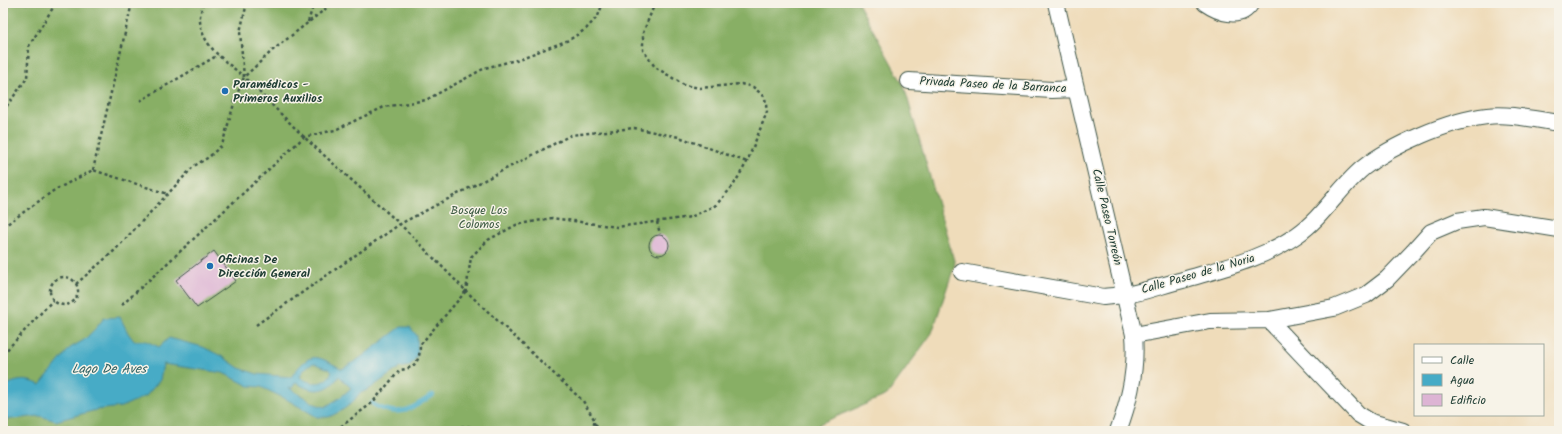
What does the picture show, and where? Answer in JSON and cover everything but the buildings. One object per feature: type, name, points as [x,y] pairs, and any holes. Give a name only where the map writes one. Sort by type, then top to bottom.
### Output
[{"type":"street","name":"Calle Paseo Torreón","points":[[1056,3],[1126,295],[1134,335],[1135,350],[1133,382],[1126,410],[1118,431]]},
{"type":"street","points":[[1205,3],[1215,9],[1234,14],[1248,8],[1251,3]]},
{"type":"street","name":"Privada Paseo de la Barranca","points":[[909,81],[1052,90],[1076,89]]},
{"type":"street","name":"Calle Paseo de la Noria","points":[[962,272],[1103,296],[1126,295],[1240,264],[1283,244],[1298,234],[1316,218],[1362,169],[1379,157],[1436,130],[1467,120],[1488,116],[1513,117],[1559,123]]},
{"type":"street","points":[[1134,335],[1210,321],[1269,320],[1334,308],[1366,295],[1387,279],[1431,232],[1457,221],[1484,217],[1559,229]]},
{"type":"street","points":[[1269,320],[1358,414],[1371,422],[1403,431]]},
{"type":"path","points":[[3,111],[26,78],[29,46],[56,3]]},
{"type":"path","points":[[93,170],[132,3]]},
{"type":"path","points":[[203,3],[200,21],[203,36],[212,50],[244,77],[304,137],[400,224],[466,292],[583,401],[594,419],[594,431]]},
{"type":"path","points":[[244,77],[240,32],[247,3]]},
{"type":"path","points":[[308,23],[314,3]]},
{"type":"path","points":[[76,284],[114,251],[194,166],[209,157],[222,145],[236,97],[244,77],[273,50],[333,3]]},
{"type":"path","points":[[122,305],[304,137],[336,130],[384,107],[426,100],[485,68],[516,60],[569,40],[586,29],[598,16],[603,3]]},
{"type":"path","points":[[335,431],[372,403],[400,370],[408,369],[414,365],[420,355],[420,345],[466,292],[471,257],[488,240],[516,225],[552,218],[617,227],[691,217],[716,205],[733,186],[747,162],[767,112],[764,97],[753,87],[741,84],[700,88],[684,85],[655,67],[643,50],[643,33],[655,3]]},
{"type":"path","points":[[140,101],[218,55]]},
{"type":"path","points":[[256,324],[400,224],[571,135],[634,128],[679,137],[747,162]]},
{"type":"path","points":[[3,227],[53,191],[93,170],[168,194]]},
{"type":"path","points":[[656,222],[660,234]]},
{"type":"path","points":[[60,278],[69,278],[76,284],[78,293],[74,301],[66,305],[56,303],[53,300],[50,291],[56,280],[60,278]]},
{"type":"path","points":[[3,354],[53,300]]},
{"type":"path","points":[[594,424],[603,431]]},
{"type":"path","points":[[450,431],[455,428],[472,426],[484,431]]},
{"type":"green space","name":"Bosque Los Colomos","points":[[3,3],[858,3],[904,86],[955,264],[932,333],[887,395],[819,424],[820,431],[3,431]]},
{"type":"water","name":"Lago De Aves","points":[[120,317],[134,341],[146,341],[159,347],[169,338],[203,347],[223,357],[239,368],[257,374],[291,377],[303,363],[308,359],[314,358],[325,360],[342,369],[360,358],[401,327],[410,327],[417,336],[418,353],[414,361],[409,366],[399,368],[371,388],[359,394],[352,403],[341,411],[329,417],[317,417],[286,399],[261,387],[249,386],[223,373],[163,364],[160,380],[146,396],[121,407],[96,410],[56,421],[40,416],[3,420],[3,388],[21,380],[31,381],[40,385],[70,348],[84,340],[104,318]],"holes":[[[314,363],[329,369],[332,372],[326,380],[313,383],[300,377],[305,368]],[[339,376],[351,388],[341,397],[325,407],[315,404],[289,388],[292,388],[296,382],[308,389],[325,389],[335,382]]]},
{"type":"waterway","points":[[372,403],[387,410],[400,411],[411,408],[433,395]]},
{"type":"place","name":"Paramédicos - Primeros Auxilios","points":[[225,91]]},
{"type":"place","name":"Oficinas De Dirección General","points":[[210,266]]}]
